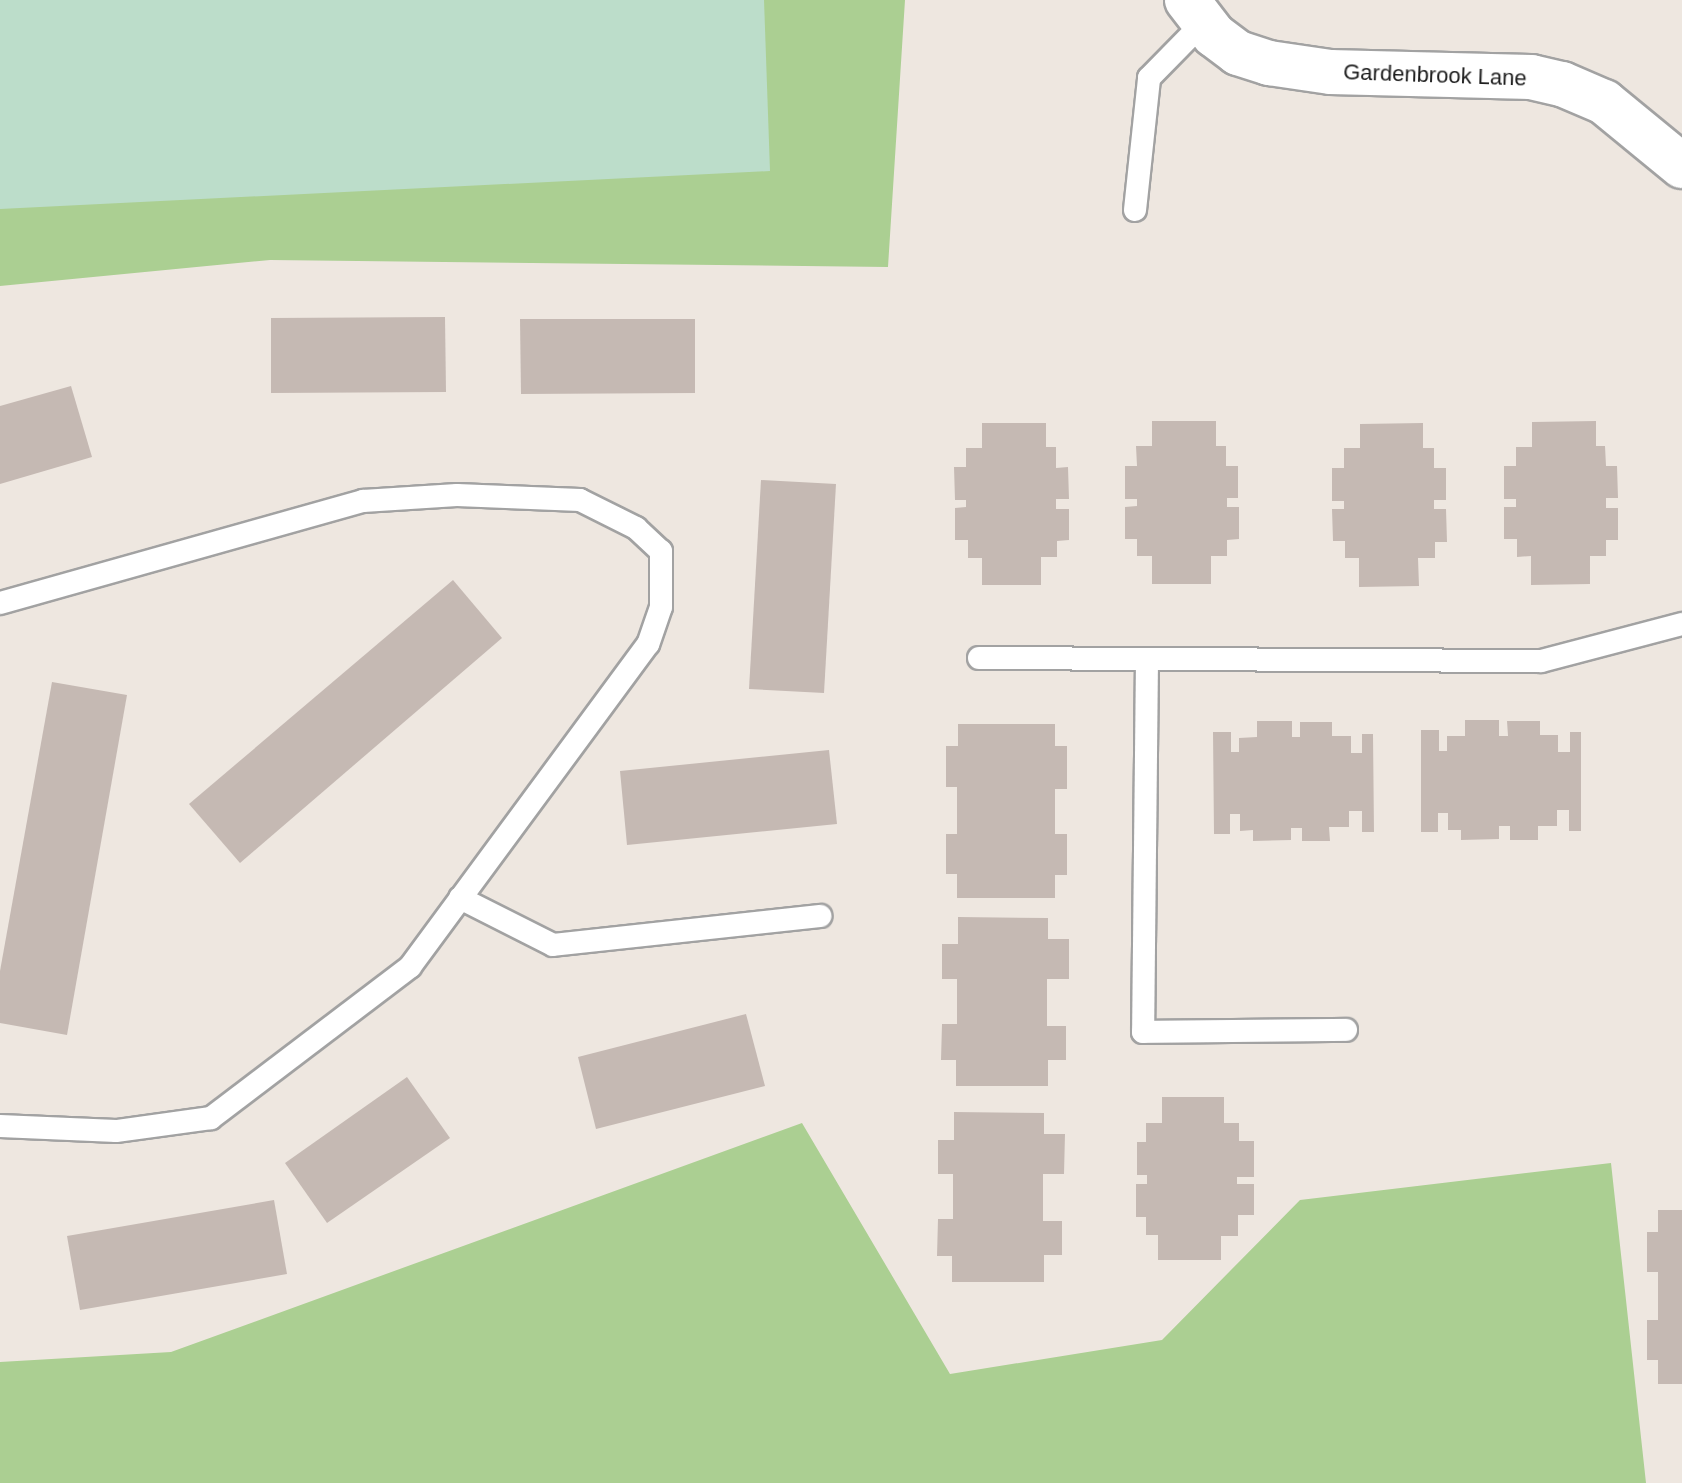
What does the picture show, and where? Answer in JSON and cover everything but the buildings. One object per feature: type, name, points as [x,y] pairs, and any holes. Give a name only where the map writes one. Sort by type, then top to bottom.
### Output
[{"type":"street","name":"Gardenbrook Lane","points":[[1195,11],[1238,53],[1269,63],[1330,72],[1531,77],[1562,84],[1604,102],[1682,166]]},
{"type":"lane","points":[[1135,210],[1149,78],[1195,11]]},
{"type":"lane","points":[[0,603],[363,501],[457,495],[580,500],[636,528],[661,551],[661,607],[648,644],[410,967],[211,1118],[116,1131],[0,1126]]},
{"type":"lane","points":[[979,658],[1541,661],[1682,624]]},
{"type":"lane","points":[[1147,659],[1143,1032],[1346,1030]]},
{"type":"lane","points":[[460,898],[553,945],[820,916]]},
{"type":"green space","points":[[0,0],[905,0],[888,267],[270,260],[0,286]]},
{"type":"green space","points":[[0,0],[764,0],[770,171],[0,209]]},
{"type":"green space","points":[[802,1123],[950,1374],[1162,1340],[1300,1200],[1611,1163],[1646,1483],[0,1483],[0,1362],[171,1352]]}]
